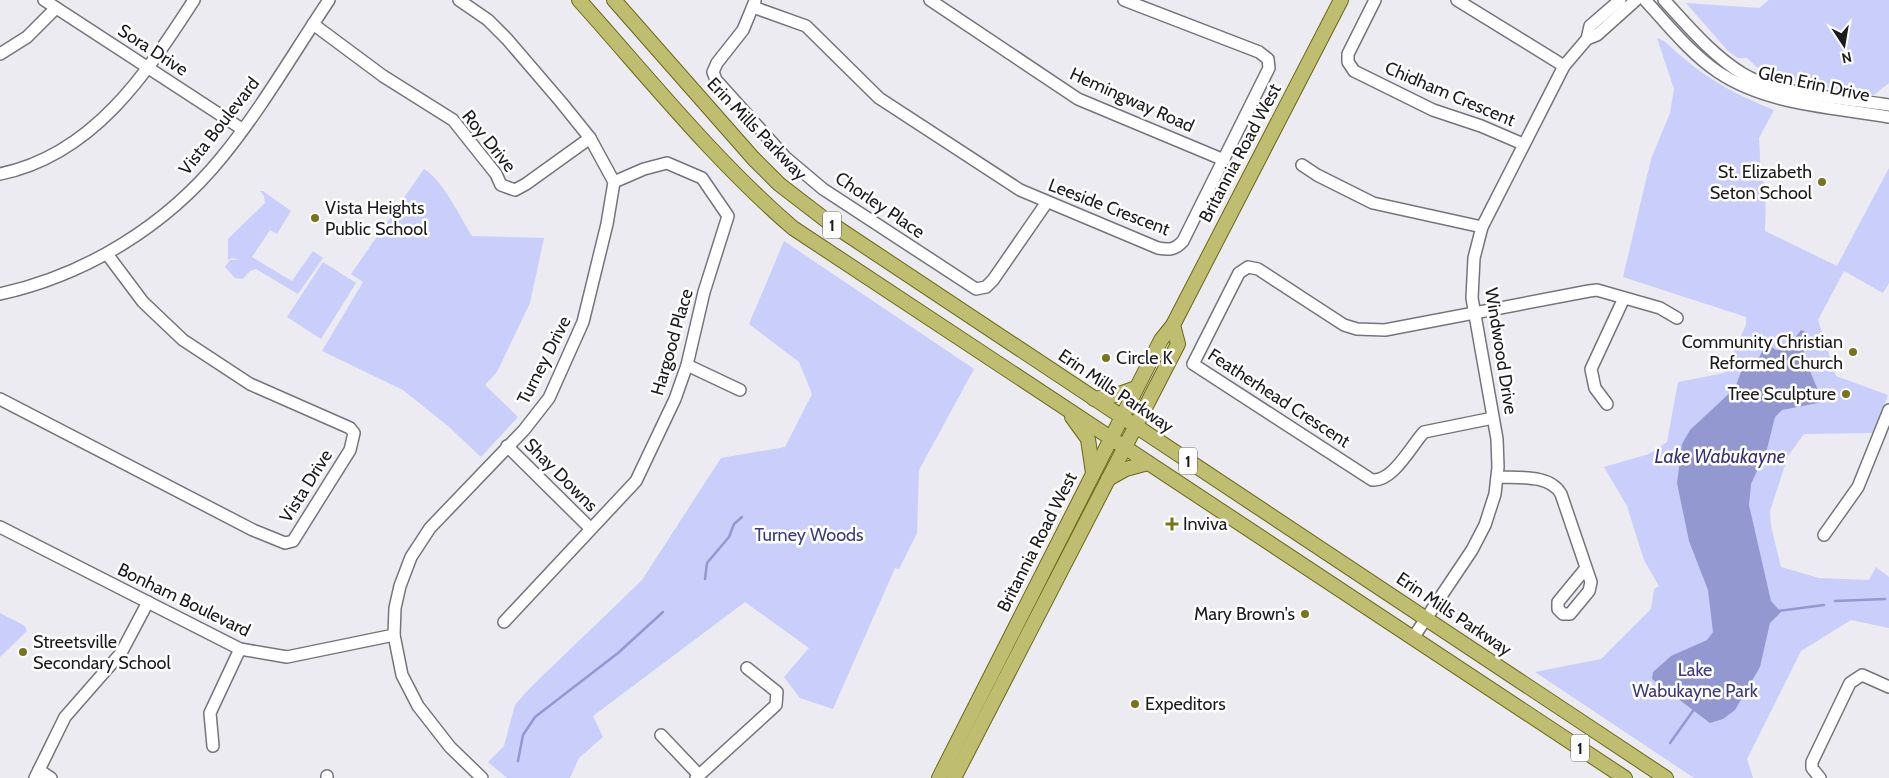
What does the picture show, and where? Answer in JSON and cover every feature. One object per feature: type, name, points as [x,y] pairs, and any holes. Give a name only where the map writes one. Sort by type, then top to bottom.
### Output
[{"type":"main road","name":"1","points":[[579,0],[721,159],[761,200],[793,228],[1625,778]]},
{"type":"main road","name":"Erin Mills Parkway","points":[[614,0],[753,158],[779,184],[827,221],[1666,778]]},
{"type":"main road","name":"Britannia Road West","points":[[949,776],[1093,473],[1160,340],[1173,325],[1341,0]]},
{"type":"main road","name":"Britannia Road West","points":[[949,776],[1178,344],[1173,325]]},
{"type":"main road","points":[[1094,399],[1116,395],[1136,388]]},
{"type":"main road","points":[[1066,409],[1088,439],[1093,473]]},
{"type":"main road","points":[[1108,479],[1126,469],[1148,463]]},
{"type":"street","name":"Sora Drive","points":[[44,0],[242,129]]},
{"type":"street","points":[[0,174],[28,166],[73,143],[95,127],[119,104],[148,68],[194,0]]},
{"type":"street","name":"Vista Boulevard","points":[[0,294],[70,272],[108,254],[157,220],[184,196],[222,157],[329,0]]},
{"type":"street","points":[[459,0],[488,20],[507,39],[590,138],[614,182]]},
{"type":"street","name":"Hemingway Road","points":[[930,0],[1078,99],[1224,160]]},
{"type":"street","name":"Leeside Crescent","points":[[754,3],[806,26],[879,98],[1008,182],[1047,202],[1158,248],[1168,250],[1177,248],[1183,241],[1267,77],[1268,59],[1259,52],[1124,0]]},
{"type":"street","name":"Chidham Crescent","points":[[1375,0],[1348,54],[1348,62],[1354,71],[1433,110],[1481,126],[1523,144]]},
{"type":"street","points":[[1457,0],[1564,66]]},
{"type":"street","name":"Windwood Drive","points":[[1413,638],[1472,550],[1491,510],[1498,477],[1498,448],[1475,313],[1472,272],[1482,227],[1564,66],[1587,39],[1590,26],[1620,0]]},
{"type":"street","name":"Windwood Drive","points":[[1587,39],[1597,35],[1636,0]]},
{"type":"street","name":"Glen Erin Drive","points":[[1645,0],[1694,52],[1727,78],[1762,94],[1889,106]]},
{"type":"street","name":"Glen Erin Drive","points":[[1664,0],[1715,53],[1744,74],[1777,87],[1889,117]]},
{"type":"street","name":"Chorley Place","points":[[754,3],[743,30],[717,63],[713,72],[716,80],[763,134],[805,174],[823,188],[967,284],[976,288],[986,287],[993,280],[1047,202]]},
{"type":"street","points":[[0,54],[26,37],[56,8]]},
{"type":"street","name":"Roy Drive","points":[[313,24],[383,76],[453,120],[496,174],[501,185],[510,190],[526,184],[590,138]]},
{"type":"street","name":"Hargood Place","points":[[504,622],[636,481],[675,399],[687,366],[704,292],[728,216],[702,178],[667,163],[644,168],[614,182]]},
{"type":"street","points":[[1302,165],[1373,204],[1482,227]]},
{"type":"street","name":"Turney Drive","points":[[478,777],[450,747],[418,706],[402,676],[394,635],[395,608],[400,586],[414,551],[430,528],[536,416],[548,398],[583,322],[607,224],[614,182]]},
{"type":"street","name":"Vista Drive","points":[[0,399],[253,530],[285,543],[293,540],[350,450],[354,433],[350,428],[250,384],[183,340],[142,302],[108,254]]},
{"type":"street","name":"Featherhead Crescent","points":[[1475,313],[1385,330],[1357,329],[1332,318],[1258,269],[1248,267],[1239,273],[1193,364],[1372,480],[1380,481],[1391,474],[1424,432],[1493,418]]},
{"type":"street","points":[[1475,313],[1597,290],[1660,308],[1677,318]]},
{"type":"street","points":[[1607,404],[1595,388],[1591,369],[1624,298]]},
{"type":"street","points":[[687,366],[740,390]]},
{"type":"street","points":[[1824,535],[1858,487],[1889,412]]},
{"type":"street","name":"Shay Downs","points":[[507,446],[590,528]]},
{"type":"street","points":[[1498,477],[1545,480],[1555,485],[1561,494],[1586,568]]},
{"type":"street","name":"Bonham Boulevard","points":[[0,527],[240,649],[287,656],[394,635]]},
{"type":"street","points":[[51,778],[37,774],[65,716],[121,653],[148,602]]},
{"type":"street","points":[[213,746],[210,713],[240,649]]},
{"type":"street","points":[[661,735],[697,777],[770,713],[778,698],[773,687],[747,668]]},
{"type":"street","points":[[1820,778],[1812,768],[1812,762],[1850,683],[1862,676],[1889,687]]},
{"type":"green space","points":[[1769,0],[1889,0],[1889,83],[1874,95],[1796,82],[1762,72],[1747,58],[1738,58],[1728,51],[1686,3],[1759,8]]},
{"type":"green space","name":"Lake Wabukayne Park","points":[[1657,38],[1664,41],[1703,73],[1729,89],[1774,110],[1759,138],[1761,175],[1766,190],[1765,231],[1837,266],[1889,168],[1889,283],[1883,293],[1844,271],[1818,320],[1836,376],[1888,395],[1873,433],[1804,434],[1788,456],[1770,511],[1771,526],[1781,567],[1819,578],[1869,580],[1876,567],[1889,577],[1889,628],[1851,620],[1801,651],[1747,759],[1753,778],[1694,778],[1535,672],[1601,659],[1651,609],[1654,589],[1659,586],[1644,560],[1627,506],[1604,467],[1649,454],[1667,442],[1678,382],[1724,373],[1746,325],[1746,317],[1623,277],[1651,159],[1670,113],[1674,89]]},
{"type":"green space","points":[[424,169],[438,181],[472,236],[544,238],[530,303],[497,372],[485,385],[518,417],[481,457],[448,426],[403,390],[322,351],[363,282],[351,274]]},
{"type":"green space","points":[[260,191],[263,191],[291,211],[277,234],[270,230],[252,257],[292,281],[313,251],[323,258],[298,294],[256,269],[250,271],[243,279],[235,278],[225,267],[230,260],[239,260],[232,258],[228,260],[228,239],[265,203],[264,196]]},
{"type":"green space","name":"Turney Woods","points":[[784,241],[974,369],[919,470],[917,533],[899,569],[895,568],[833,709],[800,698],[784,677],[809,648],[745,602],[593,716],[603,737],[579,758],[570,778],[507,778],[488,762],[504,746],[515,705],[530,688],[642,580],[721,458],[785,447],[812,394],[799,362],[749,324]]},
{"type":"green space","points":[[323,262],[356,283],[321,339],[287,317]]},
{"type":"green space","points":[[0,613],[25,626],[27,631],[0,657]]},
{"type":"water","name":"Lake Wabukayne","points":[[1801,330],[1808,333],[1804,347],[1804,357],[1823,402],[1782,410],[1775,417],[1767,449],[1751,484],[1749,505],[1771,601],[1781,612],[1770,623],[1760,667],[1735,710],[1723,719],[1710,723],[1652,679],[1653,672],[1671,656],[1707,640],[1713,632],[1708,590],[1689,541],[1677,483],[1682,444],[1690,430],[1735,388],[1741,372],[1759,358],[1766,343],[1776,350],[1788,348]]},
{"type":"waterway","points":[[705,579],[707,563],[729,537],[734,524],[742,517]]},
{"type":"waterway","points":[[1835,601],[1885,599]]},
{"type":"waterway","points":[[1778,611],[1824,605]]},
{"type":"waterway","points":[[518,761],[523,735],[535,717],[618,653],[663,612]]},
{"type":"waterway","points":[[1670,743],[1695,708]]},
{"type":"place","name":"St. Elizabeth Seton School","points":[[1822,182]]},
{"type":"place","name":"Vista Heights Public School","points":[[315,218]]},
{"type":"place","name":"Community Christian Reformed Church","points":[[1853,352]]},
{"type":"place","name":"Circle K","points":[[1106,358]]},
{"type":"place","name":"Tree Sculpture","points":[[1846,394]]},
{"type":"place","name":"Inviva","points":[[1172,524]]},
{"type":"place","name":"Mary Brown's","points":[[1305,614]]},
{"type":"place","name":"Streetsville Secondary School","points":[[23,652]]},
{"type":"place","name":"Expeditors","points":[[1135,704]]}]
